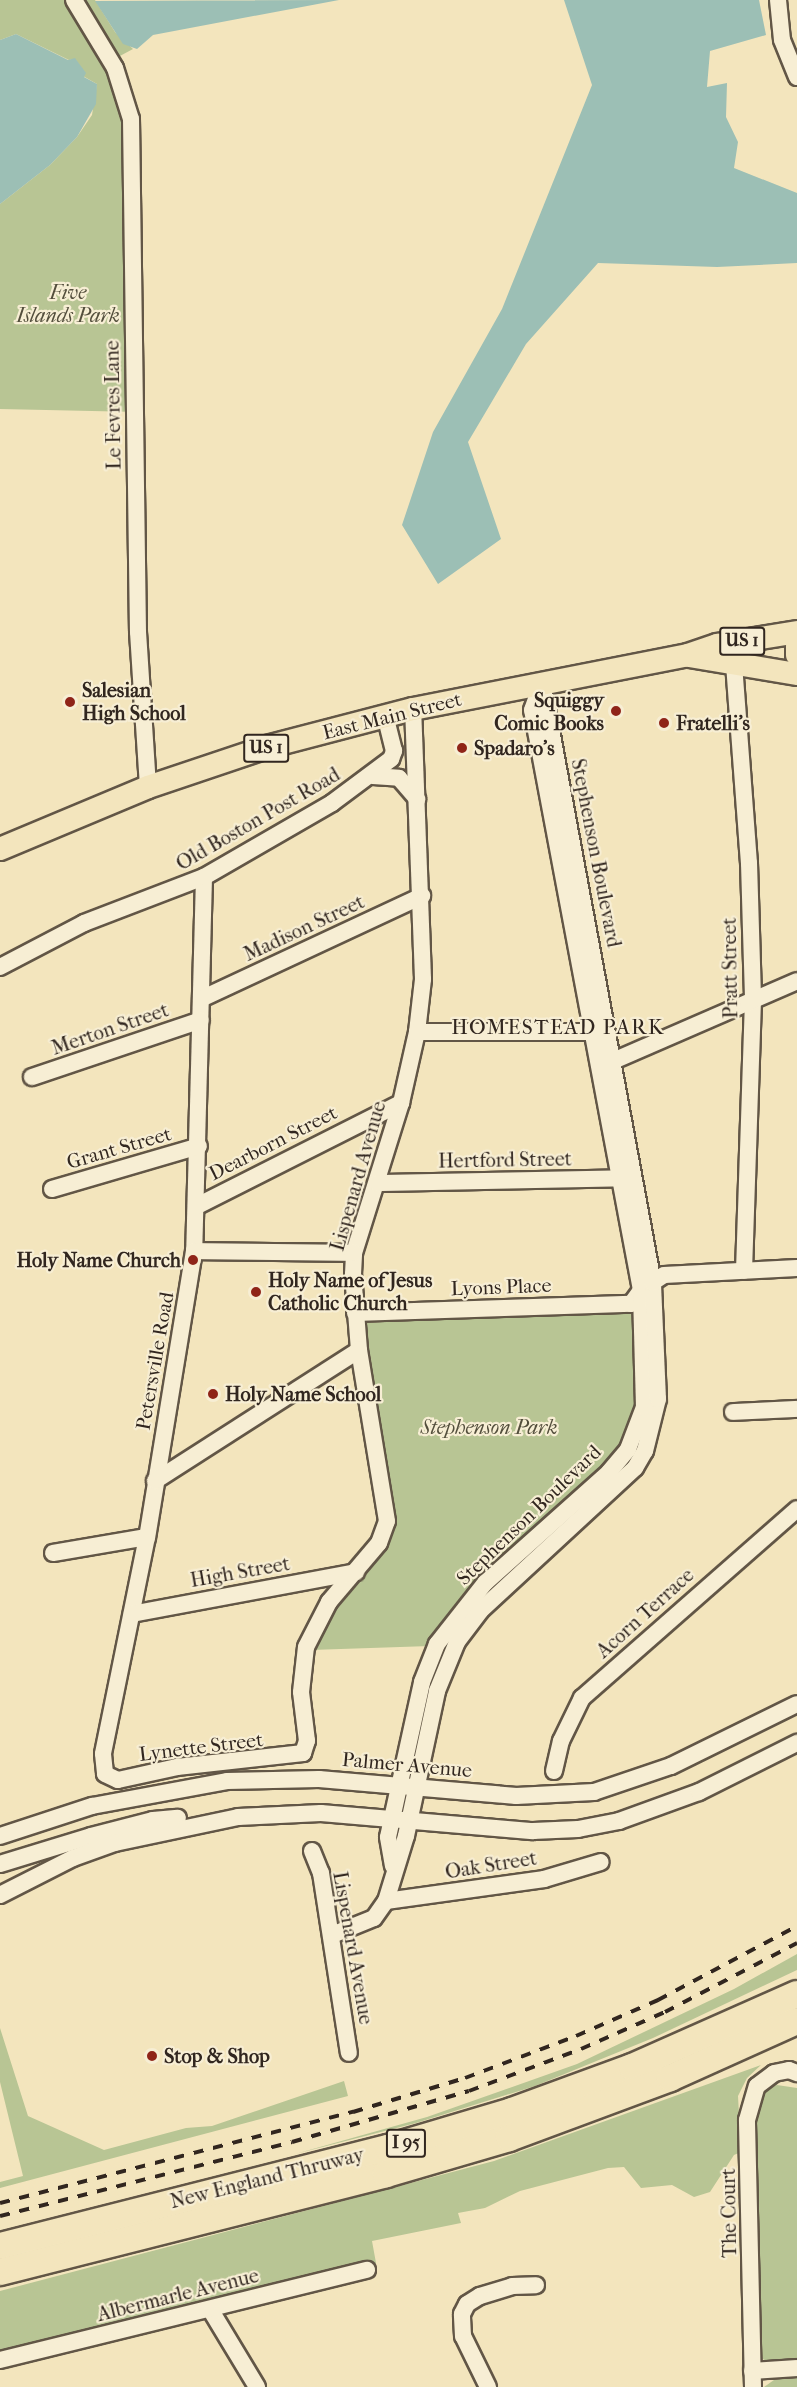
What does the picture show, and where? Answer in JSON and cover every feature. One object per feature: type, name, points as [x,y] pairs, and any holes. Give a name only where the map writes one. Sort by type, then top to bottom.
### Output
[{"type":"highway","name":"New England Thruway","points":[[0,2246],[481,2121],[622,2071],[797,1994]]},
{"type":"highway","name":"New England Thruway","points":[[0,2272],[375,2176],[509,2138],[631,2094],[797,2021]]},
{"type":"main road","name":"East Main Street","points":[[0,849],[148,787],[267,747],[413,709],[542,681],[688,656],[717,645],[797,632]]},
{"type":"main road","points":[[797,646],[797,655]]},
{"type":"main road","name":"US 1","points":[[688,656],[797,674]]},
{"type":"street","name":"Le Fevres Lane","points":[[74,0],[115,68],[131,118],[138,632],[148,787]]},
{"type":"street","points":[[778,0],[783,40],[797,77]]},
{"type":"street","name":"Pratt Street","points":[[734,664],[749,863],[753,1000],[744,1271]]},
{"type":"street","name":"Stephenson Boulevard","points":[[386,1901],[393,1868],[410,1820],[409,1785],[422,1682],[437,1644],[485,1583],[609,1472],[628,1449],[644,1407],[647,1286],[601,1032],[532,710],[542,681]]},
{"type":"street","name":"Lispenard Avenue","points":[[303,1753],[307,1741],[301,1692],[306,1647],[329,1602],[379,1542],[387,1513],[359,1350],[355,1313],[354,1253],[401,1103],[417,1032],[423,979],[422,896],[413,709]]},
{"type":"street","name":"Old Boston Post Road","points":[[0,967],[84,923],[204,877],[373,776],[391,759],[394,751],[385,716]]},
{"type":"street","points":[[373,776],[399,778],[417,799]]},
{"type":"street","name":"Petersville Road","points":[[105,1774],[103,1754],[147,1537],[194,1251],[203,998],[204,877]]},
{"type":"street","name":"Madison Street","points":[[203,998],[422,896]]},
{"type":"street","points":[[606,1064],[797,981]]},
{"type":"street","name":"Merton Street","points":[[32,1077],[201,1020]]},
{"type":"street","points":[[417,1032],[601,1032]]},
{"type":"street","name":"Dearborn Street","points":[[197,1206],[401,1103]]},
{"type":"street","name":"Grant Street","points":[[52,1189],[199,1146]]},
{"type":"street","name":"Hertford Street","points":[[377,1183],[627,1179]]},
{"type":"street","points":[[194,1251],[354,1253]]},
{"type":"street","points":[[647,1286],[664,1275],[797,1268]]},
{"type":"street","name":"Lyons Place","points":[[355,1313],[631,1304],[647,1286]]},
{"type":"street","points":[[155,1481],[359,1350]]},
{"type":"street","points":[[733,1412],[797,1409]]},
{"type":"street","name":"Acorn Terrace","points":[[554,1771],[561,1741],[582,1698],[797,1509]]},
{"type":"street","points":[[53,1553],[147,1537]]},
{"type":"street","name":"High Street","points":[[132,1614],[356,1572]]},
{"type":"street","name":"Palmer Avenue","points":[[0,1836],[92,1806],[227,1781],[319,1779],[516,1796],[594,1792],[671,1766],[797,1704]]},
{"type":"street","points":[[0,1864],[153,1820],[321,1813],[533,1831],[578,1829],[619,1821],[699,1792],[797,1743]]},
{"type":"street","name":"Lynette Street","points":[[105,1774],[118,1780],[177,1767],[303,1753]]},
{"type":"street","name":"Stephenson Boulevard","points":[[393,1868],[388,1837],[392,1819],[409,1785]]},
{"type":"street","points":[[0,1895],[73,1858],[115,1843],[238,1817]]},
{"type":"street","name":"Lispenard Avenue","points":[[312,1851],[321,1874],[349,2053]]},
{"type":"street","name":"Oak Street","points":[[386,1901],[544,1879],[601,1862]]},
{"type":"street","points":[[332,1935],[374,1918],[386,1901]]},
{"type":"street","name":"The Court","points":[[753,2379],[747,2120],[757,2085],[774,2073],[789,2070],[797,2073]]},
{"type":"street","name":"Albermarle Avenue","points":[[0,2360],[367,2271]]},
{"type":"street","points":[[488,2387],[463,2336],[462,2314],[467,2304],[480,2296],[512,2286],[536,2285]]},
{"type":"street","points":[[210,2309],[257,2387]]},
{"type":"street","points":[[753,2379],[797,2368]]},
{"type":"green space","name":"Five Islands Park","points":[[0,0],[95,0],[115,32],[133,49],[118,57],[134,103],[138,412],[0,409],[0,204],[50,165],[77,137],[92,115],[97,84],[83,76],[85,73],[75,59],[69,60],[16,34],[0,40]]},
{"type":"green space","name":"Stephenson Park","points":[[639,1311],[640,1397],[622,1446],[599,1474],[430,1646],[311,1650],[334,1602],[389,1532],[360,1323]]},
{"type":"green space","points":[[797,1954],[797,1970],[653,2038],[535,2086],[416,2123],[295,2154],[427,2117],[577,2064],[734,1989]]},
{"type":"green space","points":[[0,2028],[28,2116],[104,2150],[186,2128],[212,2126],[344,2081],[348,2096],[0,2188],[0,2182],[23,2176],[0,2082]]},
{"type":"green space","points":[[761,2065],[747,2078],[738,2096],[741,2152],[734,2155],[710,2192],[694,2197],[672,2185],[641,2188],[624,2167],[608,2168],[520,2191],[485,2208],[458,2213],[461,2223],[372,2241],[376,2263],[0,2357],[0,2291],[494,2161]]},
{"type":"green space","points":[[777,2085],[797,2088],[797,2364],[770,2363],[761,2358],[757,2350],[755,2108],[765,2090]]},
{"type":"green space","points":[[797,2378],[797,2387],[764,2387],[774,2380]]},
{"type":"water","points":[[339,0],[153,35],[137,49],[123,44],[95,1]]},
{"type":"water","points":[[564,0],[759,0],[766,35],[710,51],[707,87],[727,83],[726,117],[738,142],[734,168],[797,193],[797,263],[717,267],[598,263],[526,344],[468,442],[501,539],[438,584],[402,525],[433,432],[502,309],[592,85]]},
{"type":"water","points":[[16,34],[68,60],[75,58],[86,73],[84,77],[97,84],[96,104],[77,137],[50,165],[0,204],[0,40]]},
{"type":"railway","points":[[0,2203],[353,2112],[465,2078],[576,2036],[658,2000],[797,1926]]},
{"type":"railway","points":[[0,2216],[292,2142],[469,2091],[581,2049],[665,2012],[797,1943]]},
{"type":"place","name":"Salesian High School","points":[[70,702]]},
{"type":"place","name":"Squiggy Comic Books","points":[[616,711]]},
{"type":"place","name":"Fratelli's","points":[[664,723]]},
{"type":"place","name":"Spadaro's","points":[[462,748]]},
{"type":"place","name":"Holy Name Church","points":[[193,1260]]},
{"type":"place","name":"Holy Name of Jesus Catholic Church","points":[[256,1292]]},
{"type":"place","name":"Holy Name School","points":[[213,1394]]},
{"type":"place","name":"Stop & Shop","points":[[152,2056]]},
{"type":"district","name":"HOMESTEAD PARK","points":[[558,1027]]}]
